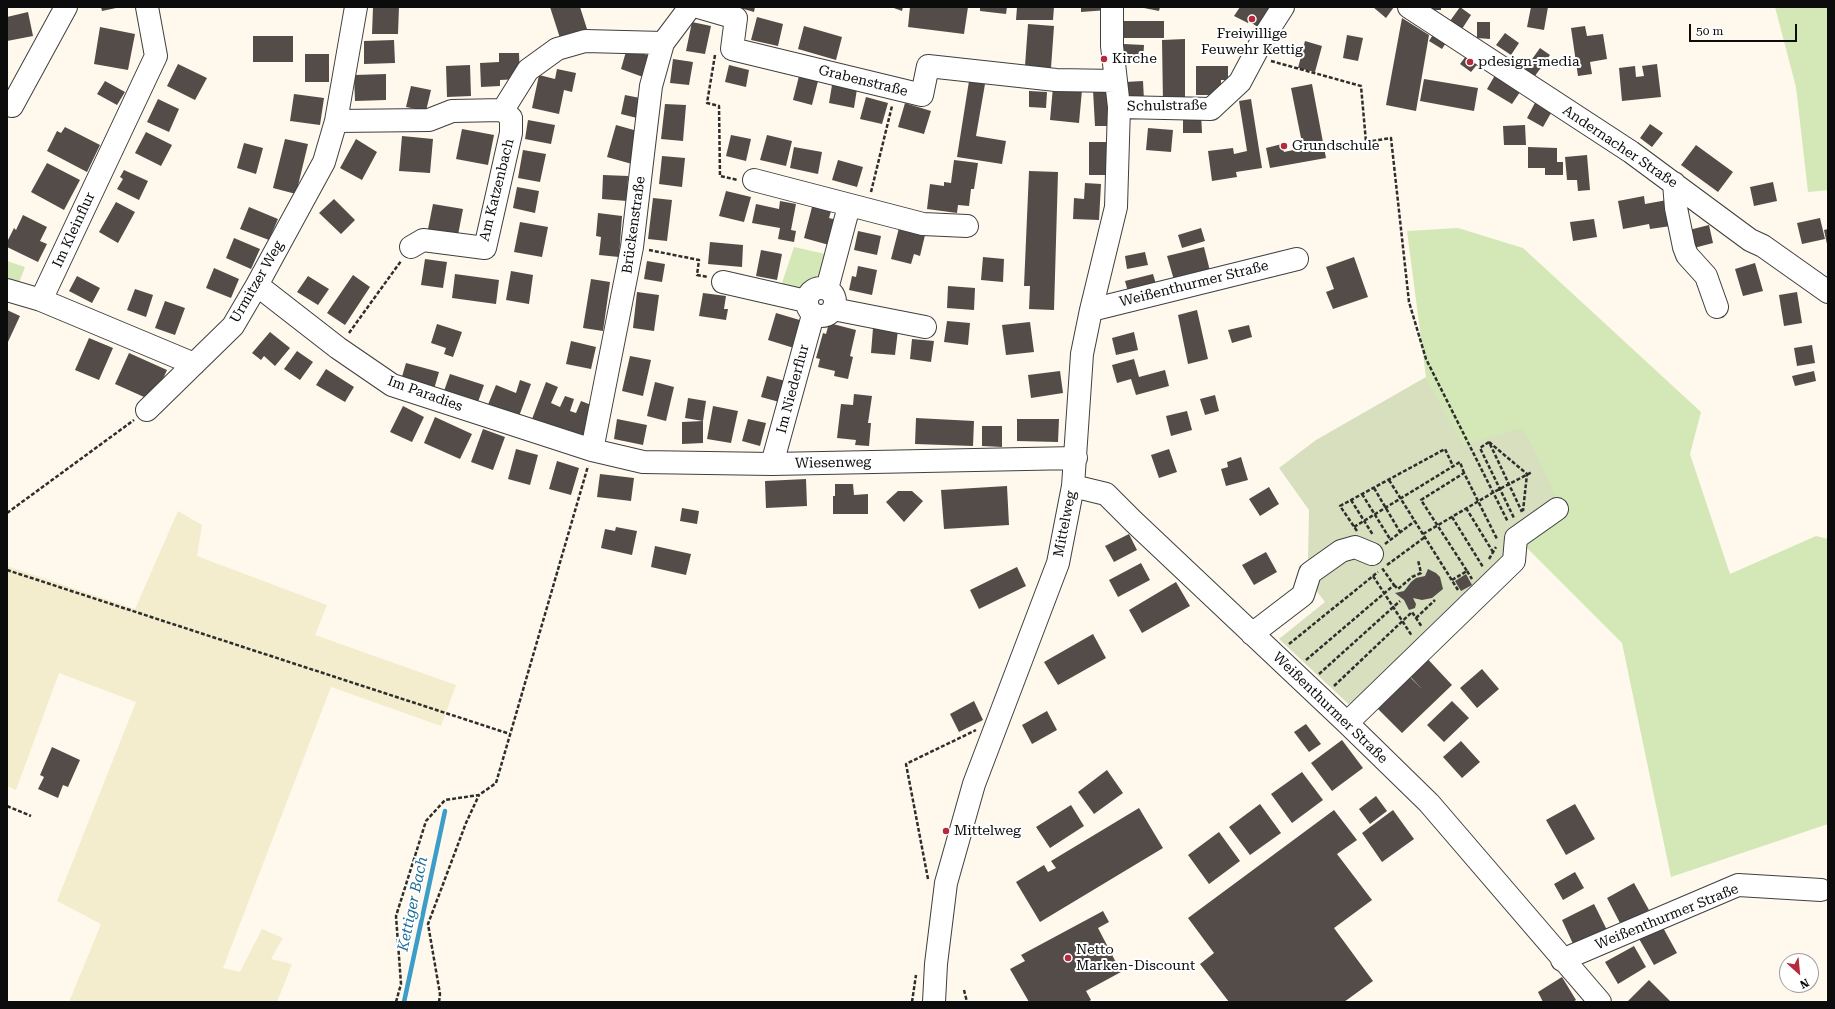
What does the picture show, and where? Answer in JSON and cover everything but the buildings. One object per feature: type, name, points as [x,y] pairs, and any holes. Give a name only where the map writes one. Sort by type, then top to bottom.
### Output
[{"type":"street","points":[[12,106],[66,7]]},
{"type":"street","name":"Im Kleinflur","points":[[41,300],[156,56],[147,7]]},
{"type":"street","name":"Urmitzer Weg","points":[[147,410],[233,326],[258,285],[324,162],[336,121],[356,7]]},
{"type":"street","name":"Brückenstraße","points":[[592,450],[632,247],[651,86],[663,42],[690,7]]},
{"type":"street","points":[[698,7],[736,18],[732,49]]},
{"type":"street","points":[[1076,458],[1082,354],[1116,207],[1119,107],[1112,46],[1112,7]]},
{"type":"street","name":"Schulstraße","points":[[1119,107],[1211,109],[1240,82],[1264,35],[1283,7]]},
{"type":"street","name":"Andernacher Straße","points":[[1409,7],[1631,152],[1750,240],[1762,246],[1828,292]]},
{"type":"street","points":[[336,121],[429,120],[452,111],[503,110],[528,70],[557,49],[586,41],[663,42]]},
{"type":"street","name":"Grabenstraße","points":[[732,49],[922,95],[928,66],[1056,80],[1116,81]]},
{"type":"street","name":"Am Katzenbach","points":[[411,247],[423,240],[485,248],[511,133],[511,118],[503,110]]},
{"type":"street","points":[[754,180],[923,224],[967,226]]},
{"type":"street","points":[[1674,183],[1676,208],[1684,247],[1688,255],[1706,276],[1718,307]]},
{"type":"street","name":"Im Niederflur","points":[[772,464],[820,303],[858,208]]},
{"type":"street","name":"Weißenthurmer Straße","points":[[1091,310],[1297,258]]},
{"type":"street","points":[[723,282],[925,327]]},
{"type":"street","name":"Im Paradies","points":[[258,285],[338,348],[392,385],[592,450]]},
{"type":"street","points":[[7,290],[41,300],[194,364]]},
{"type":"street","name":"Wiesenweg","points":[[592,450],[643,462],[772,464],[1076,458]]},
{"type":"street","name":"Mittelweg","points":[[934,1002],[936,964],[946,883],[974,784],[1058,562],[1073,486],[1076,458]]},
{"type":"street","name":"Weißenthurmer Straße","points":[[1073,486],[1106,494],[1133,522],[1307,685],[1429,803],[1599,1002]]},
{"type":"street","points":[[1347,723],[1514,561],[1518,536],[1557,509]]},
{"type":"street","points":[[1252,634],[1303,595],[1310,573],[1341,551],[1355,547],[1378,556]]},
{"type":"street","name":"Weißenthurmer Straße","points":[[1562,960],[1738,885],[1821,890]]},
{"type":"path","points":[[732,49],[716,50],[707,103],[719,106],[720,176],[746,182],[754,180]]},
{"type":"path","points":[[1253,57],[1361,86],[1366,142],[1391,138],[1408,302],[1426,359],[1518,536]]},
{"type":"path","points":[[858,208],[897,89]]},
{"type":"path","points":[[338,348],[411,247]]},
{"type":"path","points":[[632,247],[699,260],[697,275],[717,279],[723,282]]},
{"type":"path","points":[[7,513],[147,410]]},
{"type":"path","points":[[1489,442],[1480,448],[1510,507],[1518,536]]},
{"type":"path","points":[[1489,442],[1527,474]]},
{"type":"path","points":[[1489,442],[1523,513],[1527,474]]},
{"type":"path","points":[[1378,556],[1354,527],[1340,506],[1445,449],[1453,466]]},
{"type":"path","points":[[396,1002],[401,984],[396,916],[426,821],[445,800],[479,795],[496,783],[592,450]]},
{"type":"path","points":[[1354,527],[1460,462],[1464,473],[1499,542],[1480,573]]},
{"type":"path","points":[[1423,534],[1500,488],[1532,472]]},
{"type":"path","points":[[1452,580],[1467,571],[1421,500],[1464,473]]},
{"type":"path","points":[[1389,480],[1468,606]]},
{"type":"path","points":[[1374,488],[1400,532]]},
{"type":"path","points":[[1362,494],[1390,539]]},
{"type":"path","points":[[1351,500],[1364,521],[1378,556],[1394,585],[1398,589],[1412,577],[1421,573],[1418,560]]},
{"type":"path","points":[[1466,508],[1493,552]]},
{"type":"path","points":[[1452,517],[1484,567]]},
{"type":"path","points":[[1288,644],[1373,576],[1378,556],[1390,539],[1415,521]]},
{"type":"path","points":[[1378,556],[1425,538]]},
{"type":"path","points":[[7,570],[510,734]]},
{"type":"path","points":[[1373,576],[1415,642]]},
{"type":"path","points":[[1474,583],[1477,578]]},
{"type":"path","points":[[1306,660],[1394,585]]},
{"type":"path","points":[[1416,618],[1435,600]]},
{"type":"path","points":[[1307,685],[1400,601]]},
{"type":"path","points":[[1333,686],[1412,612],[1425,632]]},
{"type":"path","points":[[929,885],[906,764],[1000,718]]},
{"type":"path","points":[[439,1002],[440,994],[428,924],[466,823],[479,795]]},
{"type":"path","points":[[7,806],[31,816]]},
{"type":"path","points":[[964,990],[967,1002]]},
{"type":"shaded area","points":[[178,511],[202,525],[197,556],[327,605],[315,635],[456,685],[441,726],[331,687],[223,968],[240,972],[262,929],[283,938],[271,959],[292,964],[277,1002],[69,1002],[101,924],[57,901],[136,702],[59,673],[16,790],[7,786],[7,566],[135,609]]},
{"type":"green space","points":[[1775,7],[1828,7],[1828,190],[1808,192],[1796,87]]},
{"type":"green space","points":[[1458,228],[1523,248],[1701,412],[1690,454],[1730,574],[1816,536],[1828,539],[1828,824],[1671,877],[1622,643],[1520,541],[1462,445],[1426,377],[1407,231]]},
{"type":"green space","points":[[794,247],[830,255],[824,279],[803,290],[781,286]]},
{"type":"green space","points":[[7,261],[25,267],[17,288],[7,285]]},
{"type":"green space","points":[[1426,377],[1463,445],[1523,428],[1563,511],[1520,541],[1357,712],[1279,639],[1325,602],[1298,567],[1308,560],[1309,510],[1279,468],[1316,440]]},
{"type":"waterway","name":"Kettiger Bach","points":[[404,1002],[445,811]]},
{"type":"place","name":"Freiwillige Feuwehr Kettig","points":[[1252,19]]},
{"type":"place","name":"Kirche","points":[[1104,59]]},
{"type":"place","name":"pdesign-media","points":[[1470,62]]},
{"type":"place","name":"Grundschule","points":[[1284,146]]},
{"type":"place","name":"Mittelweg","points":[[946,831]]},
{"type":"place","name":"Netto Marken-Discount","points":[[1068,958]]}]
